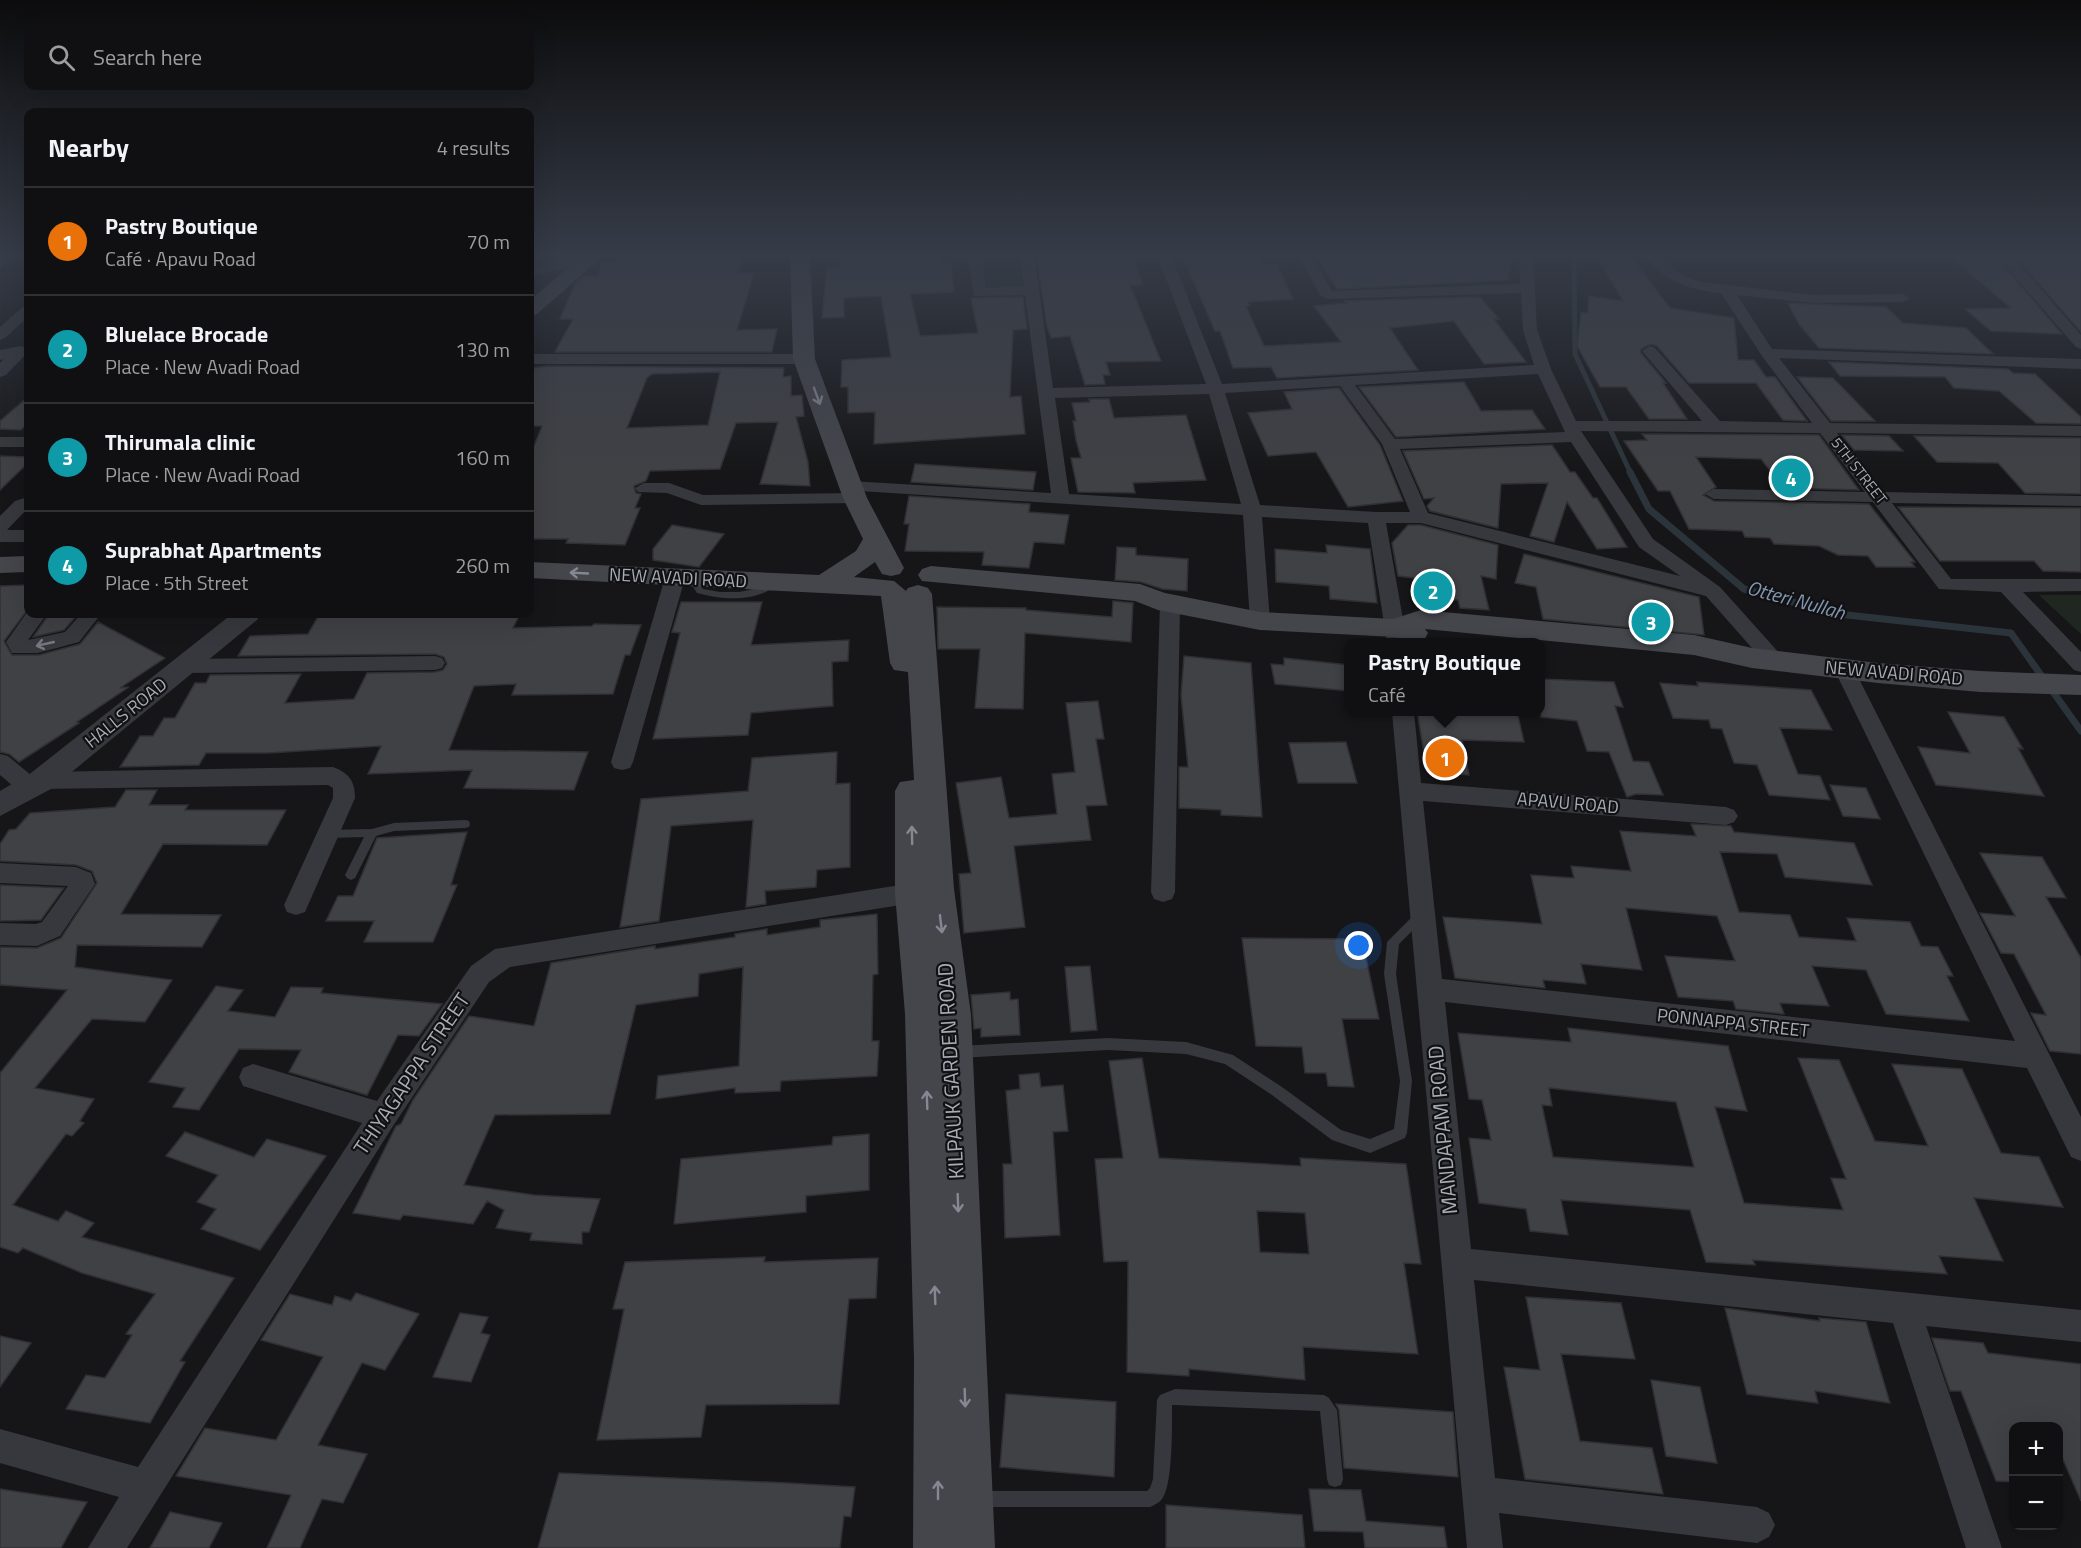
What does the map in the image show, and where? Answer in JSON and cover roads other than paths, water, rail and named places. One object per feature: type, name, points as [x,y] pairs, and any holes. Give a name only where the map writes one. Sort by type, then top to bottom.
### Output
[{"type":"main road","name":"KILPAUK GARDEN ROAD","points":[[803,327],[804,359],[853,492],[876,540],[905,582],[925,891],[925,1050],[938,1359],[938,1548]]},
{"type":"main road","points":[[826,583],[865,557],[876,540]]},
{"type":"main road","points":[[0,565],[24,564]]},
{"type":"main road","name":"NEW AVADI ROAD","points":[[534,570],[776,583],[905,582],[1132,605],[1164,603],[1260,621],[1396,635],[1454,638]]},
{"type":"main road","name":"NEW AVADI ROAD","points":[[1396,635],[1421,619],[1694,645],[1722,654],[1844,669],[2010,682],[2076,678]]},
{"type":"main road","name":"NEW AVADI ROAD","points":[[1545,645],[1697,658],[1722,654]]},
{"type":"main road","name":"KILPAUK GARDEN ROAD","points":[[925,891],[953,1052],[970,1548]]},
{"type":"street","points":[[1038,327],[1061,500]]},
{"type":"street","points":[[1192,327],[1216,389],[1252,510],[1260,621]]},
{"type":"street","points":[[1530,327],[1543,369],[1646,543],[1713,591],[1774,660]]},
{"type":"street","name":"5TH STREET","points":[[1750,327],[1767,353],[1946,585],[2006,586]]},
{"type":"street","points":[[2066,327],[2081,344]]},
{"type":"street","points":[[0,355],[21,351],[0,372]]},
{"type":"street","points":[[1650,351],[1714,425]]},
{"type":"street","points":[[1767,353],[2081,364]]},
{"type":"street","points":[[534,359],[804,359]]},
{"type":"street","points":[[1047,393],[1216,389],[1543,369]]},
{"type":"street","points":[[1345,382],[1390,444],[1421,517]]},
{"type":"street","points":[[1390,444],[1620,426],[1714,425],[1826,429],[2081,431]]},
{"type":"street","points":[[0,442],[24,442]]},
{"type":"street","points":[[644,488],[669,488],[701,500],[853,492],[1061,500],[1376,518],[1421,517],[1713,591]]},
{"type":"street","points":[[1714,494],[1881,499],[2081,501]]},
{"type":"street","points":[[0,527],[24,504]]},
{"type":"street","points":[[1376,518],[1396,635]]},
{"type":"street","points":[[0,536],[24,536]]},
{"type":"street","points":[[622,762],[684,578]]},
{"type":"street","points":[[2006,586],[2081,585]]},
{"type":"street","points":[[2006,586],[2076,678]]},
{"type":"street","points":[[1162,892],[1164,603]]},
{"type":"street","points":[[34,618],[16,642],[19,648],[38,646],[72,637],[88,618]]},
{"type":"street","name":"HALLS ROAD","points":[[0,805],[36,784],[243,618]]},
{"type":"street","points":[[183,666],[435,663]]},
{"type":"street","points":[[1844,669],[2081,1146]]},
{"type":"street","name":"MANDAPAM ROAD","points":[[1403,716],[1485,1548]]},
{"type":"street","points":[[0,762],[36,784],[333,776],[344,786],[344,798],[296,905]]},
{"type":"street","name":"APAVU ROAD","points":[[1410,791],[1726,816]]},
{"type":"street","points":[[0,873],[76,877],[82,880],[83,884],[51,929],[44,934],[0,934]]},
{"type":"street","name":"THIYAGAPPA STREET","points":[[106,1548],[383,1116],[480,974],[504,957],[925,891]]},
{"type":"street","name":"PONNAPPA STREET","points":[[1429,989],[2036,1056]]},
{"type":"street","points":[[253,1077],[383,1116]]},
{"type":"street","points":[[1456,1263],[2081,1326]]},
{"type":"street","points":[[1904,1308],[1984,1548]]},
{"type":"street","points":[[0,1446],[146,1487]]},
{"type":"street","points":[[1478,1493],[1757,1525]]},
{"type":"lane","points":[[327,834],[372,833],[394,827],[465,824]]},
{"type":"lane","points":[[351,875],[372,833]]},
{"type":"lane","points":[[953,1052],[1108,1044],[1186,1048],[1228,1059],[1337,1135],[1370,1146],[1400,1132],[1406,1081],[1390,974],[1393,942],[1422,913]]},
{"type":"lane","points":[[968,1499],[1150,1499],[1157,1493],[1161,1479],[1165,1400],[1175,1397],[1324,1403],[1329,1410],[1335,1479]]},
{"type":"waterway","name":"Otteri Nullah","points":[[1575,327],[1575,354],[1631,473]]},
{"type":"waterway","name":"Otteri Nullah","points":[[1631,473],[1649,509],[1744,589],[1838,614],[2011,633],[2081,731]]},
{"type":"place","name":"Suprabhat Apartments","points":[[1791,478]]},
{"type":"place","name":"Bluelace Brocade","points":[[1433,591]]},
{"type":"place","name":"Thirumala clinic","points":[[1651,622]]},
{"type":"place","name":"Pastry Boutique","points":[[1445,758]]}]
